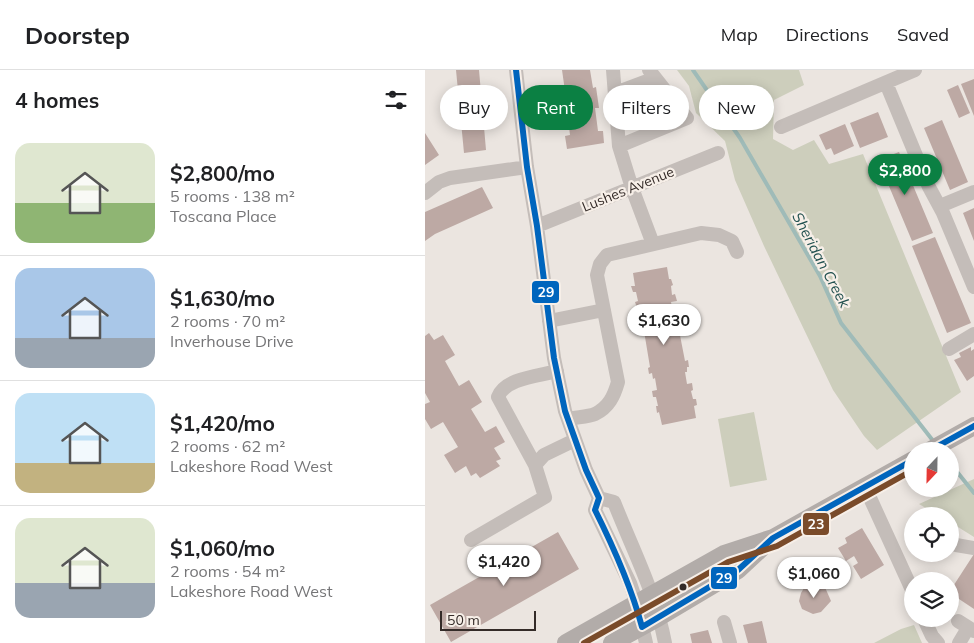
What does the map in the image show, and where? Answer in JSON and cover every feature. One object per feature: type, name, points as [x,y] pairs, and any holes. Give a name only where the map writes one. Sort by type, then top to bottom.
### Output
[{"type":"main road","points":[[945,442],[969,429]]},
{"type":"main road","points":[[566,643],[724,554],[773,538],[904,465]]},
{"type":"main road","points":[[612,643],[644,635],[659,617],[738,570],[773,538]]},
{"type":"street","points":[[516,70],[527,167],[537,226],[549,321],[565,411],[586,470],[599,498],[595,510],[629,583],[659,617],[665,643]]},
{"type":"street","points":[[613,70],[614,85]]},
{"type":"street","points":[[781,127],[915,70]]},
{"type":"street","points":[[631,85],[652,74],[661,85]]},
{"type":"street","points":[[886,83],[929,187],[940,206],[974,287]]},
{"type":"street","points":[[618,130],[619,146],[653,244]]},
{"type":"street","points":[[619,146],[658,130]]},
{"type":"street","name":"Lushes Avenue","points":[[537,226],[718,153]]},
{"type":"street","points":[[425,193],[439,182],[450,178],[527,167]]},
{"type":"street","points":[[940,206],[974,192]]},
{"type":"street","points":[[568,419],[595,414],[608,404],[614,396],[618,382],[597,275],[600,264],[607,255],[701,233],[719,235],[732,241],[737,252]]},
{"type":"street","points":[[549,321],[604,310]]},
{"type":"street","points":[[949,349],[974,334]]},
{"type":"street","points":[[471,540],[545,496],[535,465],[498,397],[500,391],[513,382],[557,371]]},
{"type":"street","points":[[535,465],[545,455],[575,440]]},
{"type":"street","points":[[865,487],[904,572]]},
{"type":"street","points":[[599,498],[614,502],[644,599],[644,635]]},
{"type":"street","points":[[959,546],[974,548]]},
{"type":"street","points":[[724,622],[729,643]]},
{"type":"street","points":[[928,627],[938,643]]},
{"type":"street","points":[[959,643],[967,627]]},
{"type":"green space","points":[[677,70],[799,70],[804,85],[774,100],[774,85],[699,85],[699,116],[696,113],[688,85]]},
{"type":"green space","points":[[714,130],[773,130],[773,139],[793,150],[814,140],[829,164],[863,154],[961,392],[877,450],[864,436],[833,390],[764,246],[735,180],[725,141]]},
{"type":"green space","points":[[754,412],[767,480],[730,487],[718,419]]},
{"type":"green space","points":[[974,479],[974,537],[959,528],[959,507],[924,507],[919,504],[932,498],[959,498],[959,486]]},
{"type":"green space","points":[[915,627],[922,643],[874,643],[901,629]]},
{"type":"building","points":[[456,70],[479,70],[480,85],[457,85]]},
{"type":"building","points":[[562,70],[590,70],[592,85],[564,85]]},
{"type":"building","points":[[974,79],[974,116],[961,84]]},
{"type":"building","points":[[958,85],[970,113],[959,118],[947,90]]},
{"type":"building","points":[[596,87],[599,108],[595,108],[598,131],[603,131],[604,143],[567,149],[565,136],[570,135],[569,130],[593,130],[593,88]]},
{"type":"building","points":[[878,112],[888,137],[860,148],[850,123]]},
{"type":"building","points":[[942,120],[968,182],[950,190],[924,128]]},
{"type":"building","points":[[845,124],[854,146],[834,155],[831,148],[826,150],[819,135]]},
{"type":"building","points":[[462,130],[484,130],[486,150],[464,153]]},
{"type":"building","points":[[425,133],[439,155],[425,165]]},
{"type":"building","points":[[899,152],[933,233],[912,241],[878,160]]},
{"type":"building","points":[[482,187],[493,208],[435,234],[425,241],[425,212]]},
{"type":"building","points":[[974,208],[974,241],[963,213]]},
{"type":"building","points":[[935,237],[971,323],[947,333],[912,246]]},
{"type":"building","points":[[667,267],[669,279],[671,279],[673,285],[671,286],[672,295],[675,294],[677,301],[671,302],[673,313],[676,313],[677,318],[679,317],[680,324],[678,325],[685,361],[688,360],[689,367],[687,367],[687,372],[685,372],[687,384],[692,383],[693,390],[691,391],[697,405],[694,406],[696,418],[662,425],[659,412],[657,413],[656,397],[653,397],[652,391],[657,390],[655,378],[653,379],[652,373],[649,374],[648,368],[650,367],[644,331],[640,331],[641,319],[644,319],[642,307],[637,308],[635,302],[638,301],[636,292],[633,292],[631,286],[635,286],[633,273]]},
{"type":"building","points":[[429,333],[434,340],[443,335],[455,355],[445,361],[459,386],[469,380],[482,402],[471,409],[485,432],[496,426],[505,442],[494,448],[501,459],[496,461],[500,466],[480,478],[476,473],[471,476],[466,466],[455,473],[444,455],[458,447],[443,422],[431,429],[425,419],[425,404],[430,402],[425,393],[425,336]]},
{"type":"building","points":[[971,347],[971,351],[974,349],[974,376],[967,381],[954,360],[961,357],[959,353]]},
{"type":"building","points":[[862,528],[884,565],[861,579],[853,566],[858,563],[854,556],[846,561],[838,548],[847,543],[845,538]]},
{"type":"building","points":[[558,532],[579,569],[451,642],[430,605]]},
{"type":"building","points":[[974,554],[974,609],[959,599],[959,577]]},
{"type":"building","points":[[816,585],[821,587],[824,585],[831,601],[821,612],[813,614],[802,609],[799,601],[804,588]]},
{"type":"building","points":[[762,621],[767,643],[748,643],[743,625]]},
{"type":"building","points":[[708,630],[712,643],[692,643],[690,634]]},
{"type":"waterway","name":"Sheridan Creek","points":[[693,70],[740,138],[820,276],[841,323],[934,442]]},
{"type":"waterway","name":"Sheridan Creek","points":[[959,474],[974,493]]},
{"type":"transit line","name":"29","points":[[516,70],[527,167],[537,226],[554,358],[565,411],[586,470],[599,498],[595,510],[621,567],[642,627],[738,570],[773,538],[904,465]]},
{"type":"transit line","name":"29","points":[[945,442],[974,426]]},
{"type":"transit line","name":"23","points":[[584,643],[728,562],[777,546],[904,475]]}]
